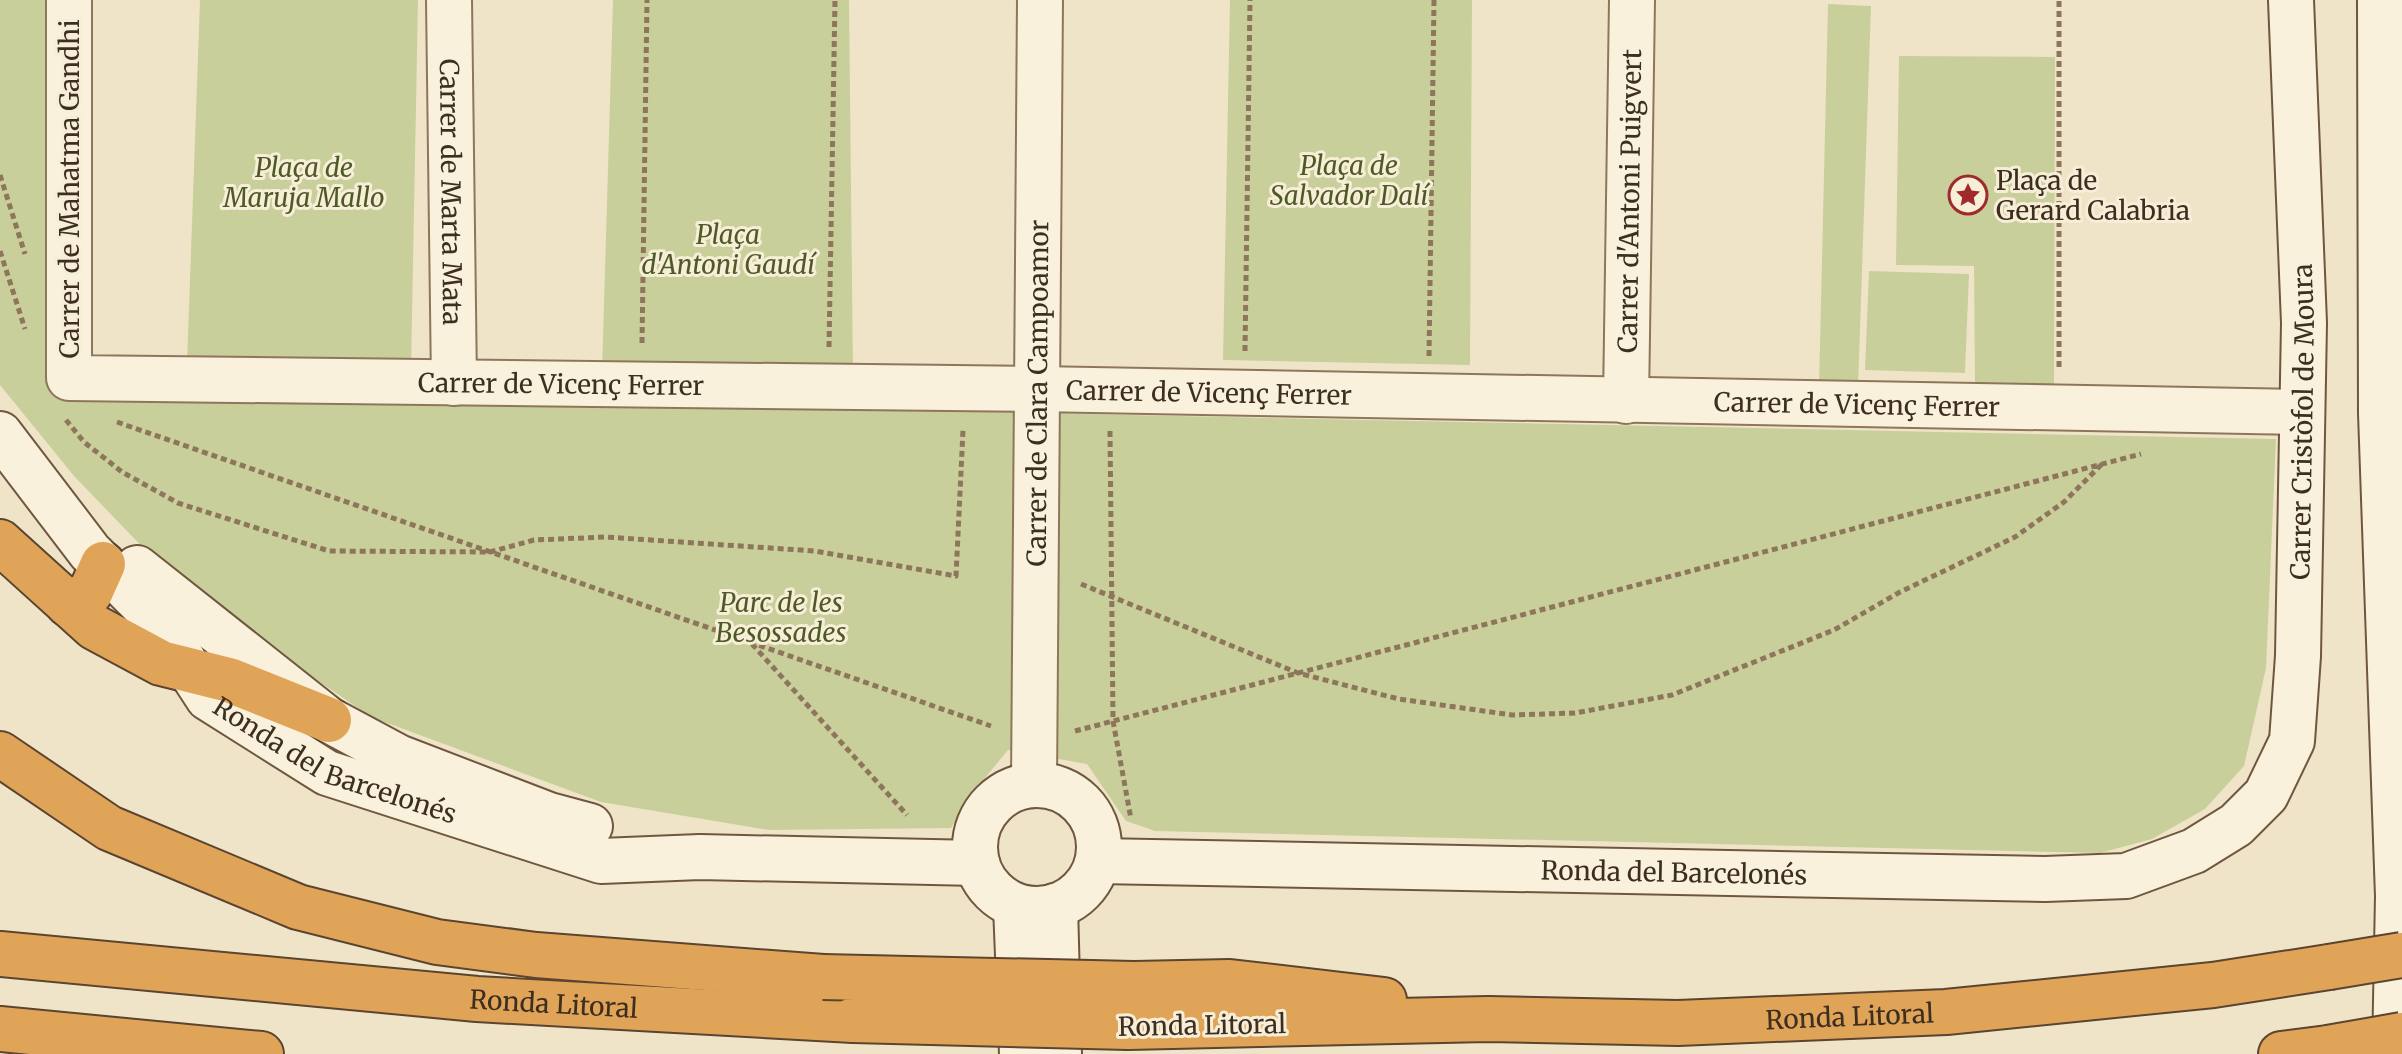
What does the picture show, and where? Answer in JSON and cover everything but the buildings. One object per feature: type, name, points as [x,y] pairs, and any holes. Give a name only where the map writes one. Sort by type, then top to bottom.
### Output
[{"type":"highway","points":[[0,542],[94,627],[161,663],[229,680],[329,720]]},
{"type":"highway","points":[[68,604],[90,593],[103,564]]},
{"type":"highway","points":[[0,754],[109,828],[219,877],[298,907],[437,942],[522,953],[823,977],[1134,984],[1230,982],[1366,997],[1488,1019]]},
{"type":"highway","name":"Ronda Litoral","points":[[0,954],[477,999],[853,1020],[1128,1027],[1488,1019],[1678,1023],[1946,1012],[2213,985],[2402,955]]},
{"type":"highway","points":[[0,1029],[261,1054]]},
{"type":"highway","points":[[2281,1054],[2402,1035]]},
{"type":"street","name":"Carrer de Mahatma Gandhi","points":[[63,393],[69,0]]},
{"type":"street","name":"Carrer de Marta Mata","points":[[449,0],[454,383]]},
{"type":"street","name":"Carrer de Clara Campoamor","points":[[1034,785],[1040,0]]},
{"type":"street","name":"Carrer d'Antoni Puigvert","points":[[1626,401],[1632,0]]},
{"type":"street","name":"Carrer Cristòfol de Moura","points":[[2236,825],[2266,795],[2292,741],[2298,656],[2303,308],[2291,0]]},
{"type":"street","points":[[2380,0],[2380,404],[2398,896],[2395,1054]]},
{"type":"street","name":"Carrer de Vicenç Ferrer","points":[[63,393],[454,383],[1037,389],[2302,412]]},
{"type":"street","name":"Ronda del Barcelonés","points":[[0,434],[103,564],[156,618],[208,698],[327,773],[601,861],[700,857],[977,863]]},
{"type":"street","name":"Ronda del Barcelonés","points":[[28,473],[117,552],[329,720],[398,757],[549,815],[700,857]]},
{"type":"street","points":[[1034,785],[1070,794],[1088,810],[1097,830],[1098,861],[1085,887],[1036,906],[990,888],[977,863],[975,840],[982,817],[998,799],[1034,785]]},
{"type":"street","name":"Ronda del Barcelonés","points":[[1098,861],[2045,879],[2126,876],[2194,851],[2236,825]]},
{"type":"street","points":[[1022,1054],[1036,906]]},
{"type":"street","points":[[1036,906],[1059,1054]]},
{"type":"path","points":[[641,385],[647,0]]},
{"type":"path","points":[[835,0],[848,387]]},
{"type":"path","points":[[1244,394],[1250,0]]},
{"type":"path","points":[[1429,397],[1434,0]]},
{"type":"path","points":[[2059,0],[2059,408]]},
{"type":"path","points":[[63,393],[84,442],[122,472],[178,503],[329,551],[490,552],[534,540],[606,537],[815,551],[956,576],[967,389]]},
{"type":"path","points":[[1110,430],[1113,721],[1133,833]]},
{"type":"path","points":[[1081,584],[1298,673],[1399,699],[1512,715],[1575,713],[1672,695],[1834,630],[1900,592],[2015,537],[2064,502],[2102,464]]},
{"type":"path","points":[[751,642],[907,815]]},
{"type":"green space","name":"Parc de les Besossades","points":[[0,0],[57,0],[69,394],[964,407],[1081,414],[2276,439],[2266,668],[2244,766],[2205,809],[2152,839],[2100,853],[1155,831],[1126,821],[1087,764],[1008,750],[971,795],[951,828],[769,830],[601,802],[371,717],[180,586],[74,476],[0,385]]},
{"type":"green space","name":"Plaça de Maruja Mallo","points":[[200,0],[418,0],[411,368],[187,364]]},
{"type":"green space","name":"Plaça d'Antoni Gaudí","points":[[613,0],[849,0],[853,373],[602,371]]},
{"type":"green space","name":"Plaça de Salvador Dalí","points":[[1230,0],[1472,0],[1470,365],[1223,360]]},
{"type":"green space","points":[[1828,4],[1871,6],[1858,388],[1819,387]]},
{"type":"green space","points":[[1899,56],[2055,57],[2054,390],[1975,389],[1974,266],[1896,265]]},
{"type":"green space","points":[[1869,271],[1969,274],[1965,373],[1865,370]]},
{"type":"place","name":"Plaça de Gerard Calabria","points":[[1968,195]]}]
